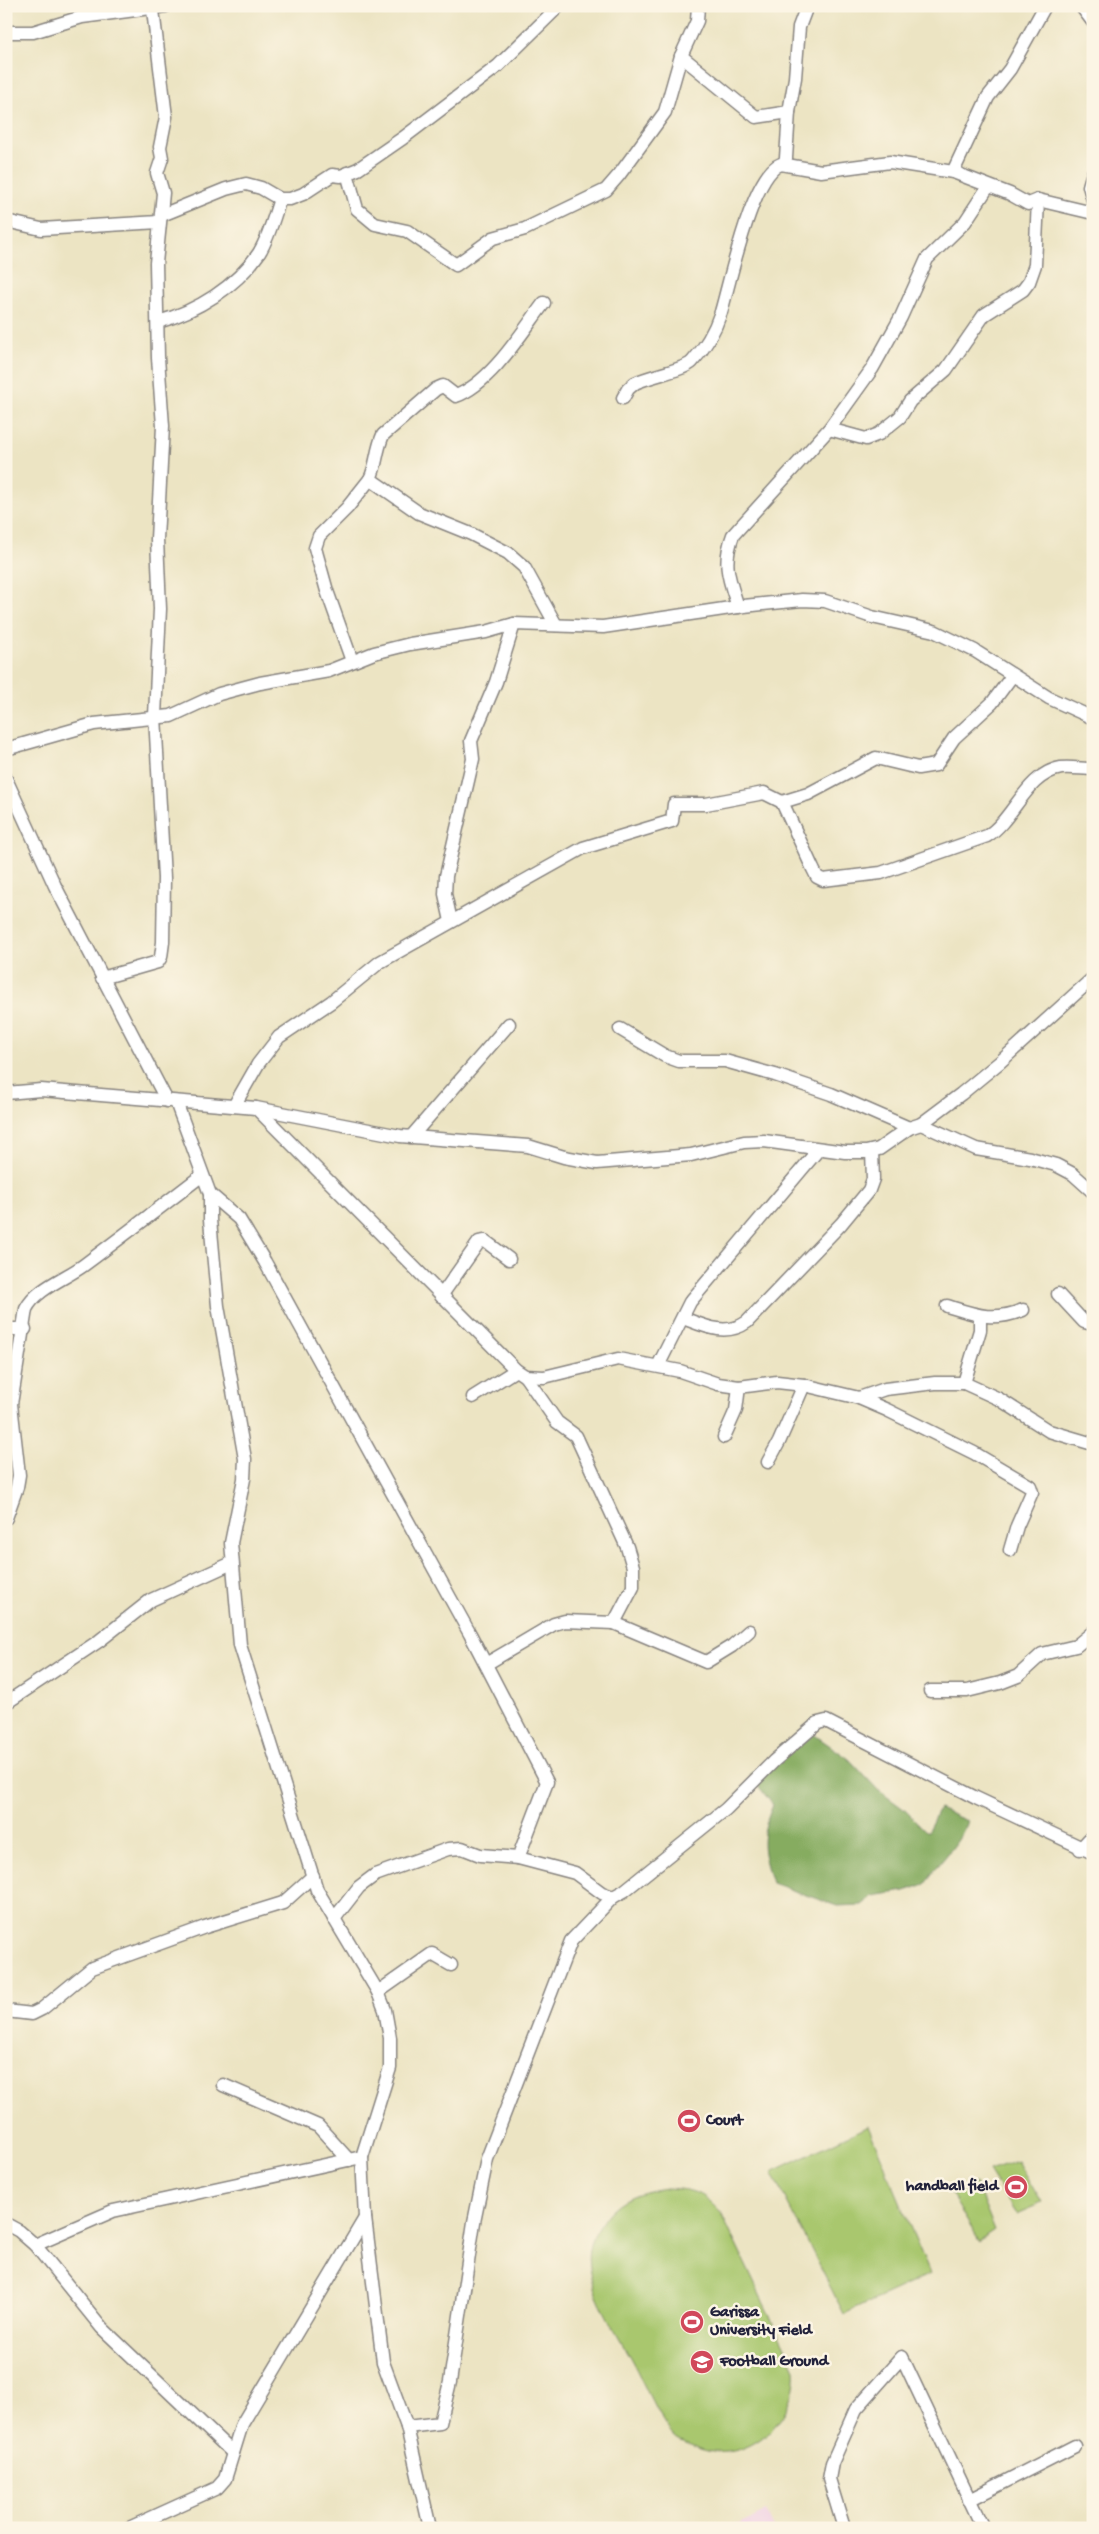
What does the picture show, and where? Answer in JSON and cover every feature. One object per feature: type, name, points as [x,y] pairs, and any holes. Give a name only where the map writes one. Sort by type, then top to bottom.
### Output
[{"type":"street","points":[[6,32],[33,32],[82,17],[153,10],[166,6]]},
{"type":"street","points":[[6,221],[41,229],[160,219],[226,189],[246,184],[262,188],[280,199],[290,199],[303,194],[332,175],[341,176],[347,173],[403,138],[498,66],[559,6]]},
{"type":"street","points":[[347,173],[357,208],[375,224],[407,231],[456,265],[493,238],[525,229],[606,190],[665,112],[681,56],[697,21],[698,6]]},
{"type":"street","points":[[784,164],[789,112],[795,78],[799,27],[807,6]]},
{"type":"street","points":[[953,172],[988,97],[1010,69],[1045,6]]},
{"type":"street","points":[[1081,6],[1093,22]]},
{"type":"street","points":[[102,978],[154,964],[161,957],[164,878],[155,716],[160,609],[157,538],[164,426],[156,263],[163,193],[157,173],[162,158],[160,147],[166,118],[153,10]]},
{"type":"street","points":[[681,56],[756,117],[789,112]]},
{"type":"street","points":[[623,398],[628,389],[635,383],[690,364],[702,350],[720,314],[741,237],[768,174],[774,167],[784,164],[821,171],[890,162],[953,172],[1028,204],[1038,200],[1093,213]]},
{"type":"street","points":[[1093,173],[1089,186],[1093,200]]},
{"type":"street","points":[[738,607],[728,574],[726,553],[733,535],[829,429],[872,370],[901,317],[927,259],[965,222],[988,187]]},
{"type":"street","points":[[158,322],[176,317],[214,297],[243,274],[259,252],[272,225],[280,199]]},
{"type":"street","points":[[829,429],[866,439],[879,434],[900,417],[910,401],[946,370],[984,315],[1023,290],[1029,282],[1035,265],[1038,200]]},
{"type":"street","points":[[352,661],[327,591],[315,548],[319,536],[347,508],[370,479],[376,468],[378,446],[383,435],[436,389],[443,386],[456,396],[473,386],[505,354],[544,303]]},
{"type":"street","points":[[370,479],[419,513],[471,534],[508,553],[524,567],[556,625]]},
{"type":"street","points":[[6,749],[94,724],[155,716],[170,716],[219,694],[260,683],[329,671],[352,661],[410,644],[486,632],[514,624],[603,628],[738,607],[802,600],[825,601],[872,617],[934,631],[975,651],[1049,698],[1093,718]]},
{"type":"street","points":[[451,921],[445,894],[446,876],[473,759],[471,742],[496,682],[514,624]]},
{"type":"street","points":[[782,802],[808,794],[876,758],[918,768],[936,765],[954,738],[992,703],[1012,676]]},
{"type":"street","points":[[234,1106],[258,1064],[279,1037],[331,1002],[380,962],[583,848],[672,821],[674,804],[706,804],[764,793],[782,802],[817,877],[823,880],[881,873],[987,836],[998,830],[1028,790],[1045,774],[1061,768],[1093,769]]},
{"type":"street","points":[[6,779],[55,886],[102,978],[171,1101],[210,1194],[239,1219],[265,1262],[486,1664],[547,1782],[518,1858]]},
{"type":"street","points":[[6,1093],[41,1090],[256,1108],[410,1137],[528,1146],[564,1157],[597,1163],[691,1155],[744,1142],[764,1141],[845,1152],[872,1151],[879,1149],[915,1126],[1000,1062],[1093,978]]},
{"type":"street","points":[[410,1137],[509,1024]]},
{"type":"street","points":[[620,1029],[665,1056],[678,1061],[725,1061],[734,1063],[832,1094],[976,1149],[1030,1158],[1056,1166],[1073,1174],[1093,1192]]},
{"type":"street","points":[[256,1108],[441,1296],[520,1373],[557,1422],[576,1436],[627,1547],[634,1578],[633,1587],[621,1605],[614,1623]]},
{"type":"street","points":[[658,1366],[690,1302],[819,1149]]},
{"type":"street","points":[[682,1318],[712,1330],[740,1327],[747,1322],[841,1224],[869,1190],[873,1179],[872,1151]]},
{"type":"street","points":[[6,1518],[18,1487],[19,1475],[11,1404],[25,1329],[26,1310],[34,1298],[81,1267],[201,1176]]},
{"type":"street","points":[[210,1194],[210,1220],[218,1306],[245,1460],[244,1479],[231,1543],[240,1645],[316,1890],[378,1992],[386,2010],[390,2038],[390,2068],[355,2158],[383,2362],[407,2427],[430,2528]]},
{"type":"street","points":[[441,1296],[479,1242],[485,1241],[509,1259]]},
{"type":"street","points":[[1058,1294],[1084,1322],[1088,1323],[1093,1319]]},
{"type":"street","points":[[947,1306],[980,1316],[1001,1317],[1023,1310]]},
{"type":"street","points":[[964,1383],[980,1330],[980,1316]]},
{"type":"street","points":[[6,1329],[25,1329]]},
{"type":"street","points":[[473,1397],[520,1373],[544,1377],[618,1359],[658,1366],[718,1384],[739,1387],[761,1382],[804,1385],[859,1398],[974,1453],[1030,1486],[1032,1492],[1017,1526],[1010,1550]]},
{"type":"street","points":[[859,1398],[885,1389],[964,1383],[999,1399],[1049,1430],[1093,1444]]},
{"type":"street","points":[[768,1462],[804,1385]]},
{"type":"street","points":[[724,1437],[736,1410],[739,1387]]},
{"type":"street","points":[[6,1703],[99,1641],[151,1600],[232,1563]]},
{"type":"street","points":[[486,1664],[554,1624],[565,1621],[614,1623],[706,1662],[732,1646],[749,1631]]},
{"type":"street","points":[[930,1691],[967,1691],[1000,1683],[1018,1676],[1042,1654],[1076,1646],[1093,1632]]},
{"type":"street","points":[[407,2427],[440,2423],[450,2382],[474,2222],[487,2159],[571,1941],[613,1896],[624,1891],[726,1809],[774,1761],[818,1723],[826,1721],[1093,1853]]},
{"type":"street","points":[[1080,1848],[1093,1835]]},
{"type":"street","points":[[334,1919],[359,1887],[375,1876],[431,1854],[462,1848],[480,1855],[518,1858],[575,1874],[602,1894],[613,1896]]},
{"type":"street","points":[[6,2011],[32,2014],[42,2009],[92,1968],[205,1927],[283,1903],[313,1876]]},
{"type":"street","points":[[378,1992],[432,1954],[451,1965]]},
{"type":"street","points":[[223,2085],[318,2126],[355,2158]]},
{"type":"street","points":[[35,2245],[107,2213],[355,2158]]},
{"type":"street","points":[[129,2528],[217,2488],[225,2479],[242,2424],[364,2218]]},
{"type":"street","points":[[6,2224],[19,2231],[35,2245],[102,2328],[233,2453]]},
{"type":"street","points":[[844,2528],[829,2479],[832,2463],[856,2408],[902,2357],[983,2528]]},
{"type":"street","points":[[969,2500],[1075,2446]]},
{"type":"shaded area","points":[[766,2511],[774,2528],[730,2528]]},
{"type":"green space","points":[[806,1729],[849,1759],[878,1790],[905,1810],[927,1832],[939,1809],[967,1821],[954,1846],[925,1884],[905,1891],[873,1896],[862,1905],[837,1906],[772,1883],[763,1844],[765,1826],[773,1805],[750,1775]]},
{"type":"green space","points":[[868,2126],[930,2274],[844,2314],[772,2172]]},
{"type":"green space","name":"handball field","points":[[1017,2161],[1042,2203],[1016,2214],[989,2171]]},
{"type":"green space","name":"handball field","points":[[976,2184],[995,2230],[979,2241],[951,2194]]},
{"type":"green space","name":"Garissa University Field","points":[[667,2188],[697,2193],[703,2196],[721,2213],[795,2369],[794,2388],[788,2405],[779,2421],[766,2435],[750,2445],[733,2451],[714,2452],[695,2447],[677,2438],[669,2430],[601,2305],[590,2274],[588,2259],[590,2245],[595,2233],[608,2214],[622,2201],[630,2197],[648,2191]]},
{"type":"place","name":"Court","points":[[689,2121]]},
{"type":"place","name":"handball field","points":[[1016,2187]]},
{"type":"place","name":"Garissa University Field","points":[[692,2322]]},
{"type":"place","name":"Football Ground","points":[[702,2362]]}]
